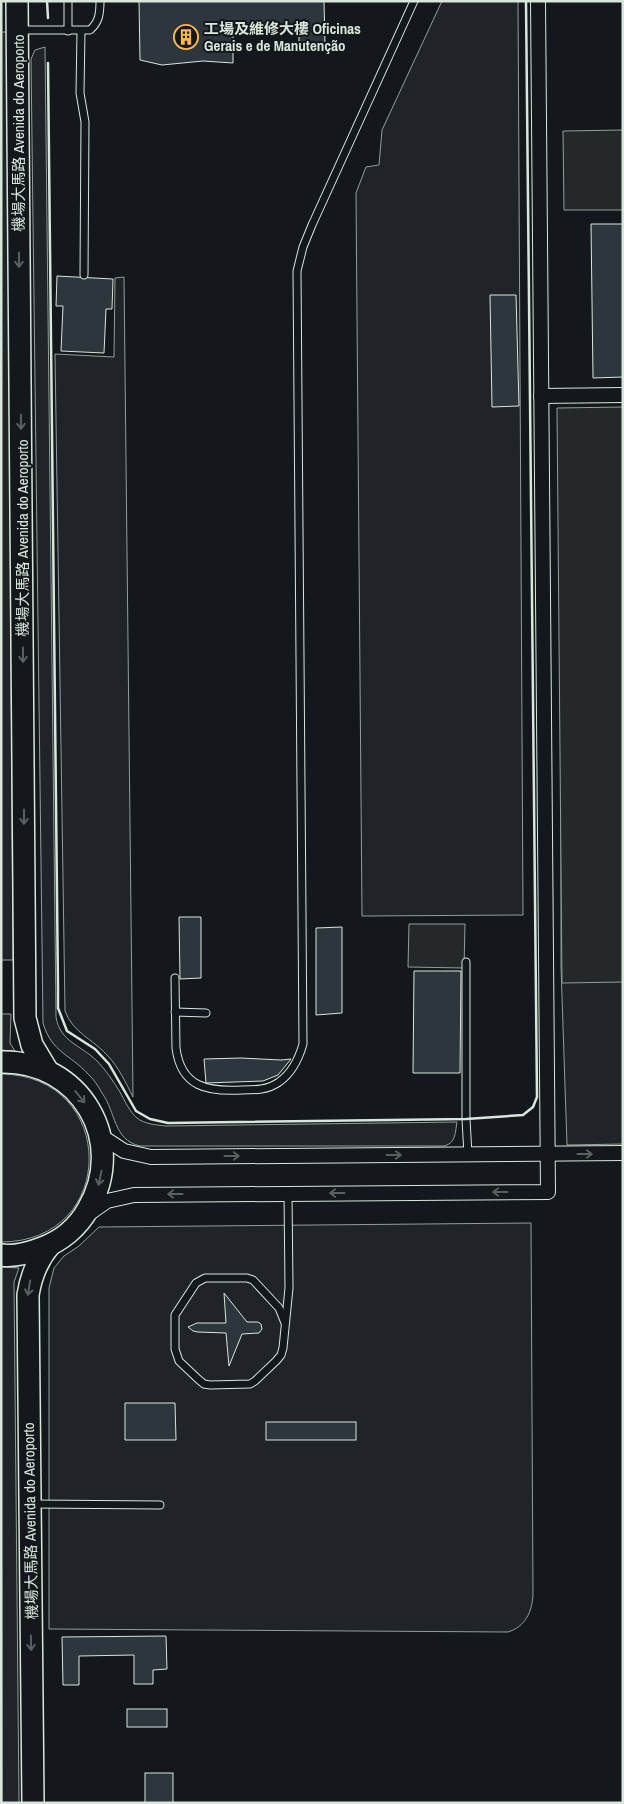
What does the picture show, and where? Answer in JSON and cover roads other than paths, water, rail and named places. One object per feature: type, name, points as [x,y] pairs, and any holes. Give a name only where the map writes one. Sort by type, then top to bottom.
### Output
[{"type":"main road","name":"機場大馬路 Avenida do Aeroporto","points":[[17,1],[25,1018],[32,1045],[47,1070]]},
{"type":"main road","points":[[1,1062],[18,1062],[47,1070],[66,1081],[81,1097],[93,1115],[101,1136],[103,1157],[101,1178],[95,1198],[84,1217],[69,1233],[50,1245],[29,1253],[1,1255]]},
{"type":"main road","name":"機場大馬路 Avenida do Aeroporto","points":[[33,1803],[28,1295],[35,1268],[41,1256],[50,1245]]},
{"type":"street","points":[[84,1217],[107,1202],[134,1195],[548,1192],[538,1]]},
{"type":"street","points":[[541,396],[623,395]]},
{"type":"street","points":[[101,1136],[124,1151],[151,1157],[623,1153]]},
{"type":"lane","points":[[68,1],[68,31]]},
{"type":"lane","points":[[17,30],[90,30],[96,25],[100,16],[100,1]]},
{"type":"lane","points":[[175,978],[177,1058],[187,1076],[203,1087],[223,1091],[260,1090],[270,1087],[286,1076],[300,1056],[303,1044],[297,271],[303,247],[312,225],[414,1]]},
{"type":"lane","points":[[81,31],[80,88],[85,122],[84,275]]},
{"type":"lane","points":[[466,962],[466,1119],[468,1154]]},
{"type":"lane","points":[[175,1012],[206,1013]]},
{"type":"lane","points":[[285,1323],[279,1308],[253,1280],[242,1277],[205,1278],[196,1283],[174,1315],[175,1349],[180,1361],[204,1384],[210,1385],[250,1384],[281,1355],[285,1323],[289,1288],[288,1194]]},
{"type":"lane","points":[[30,1504],[160,1505]]},
{"type":"place","name":"工場及維修大樓 Oficinas Gerais e de Manutenção","points":[[186,37]]}]
